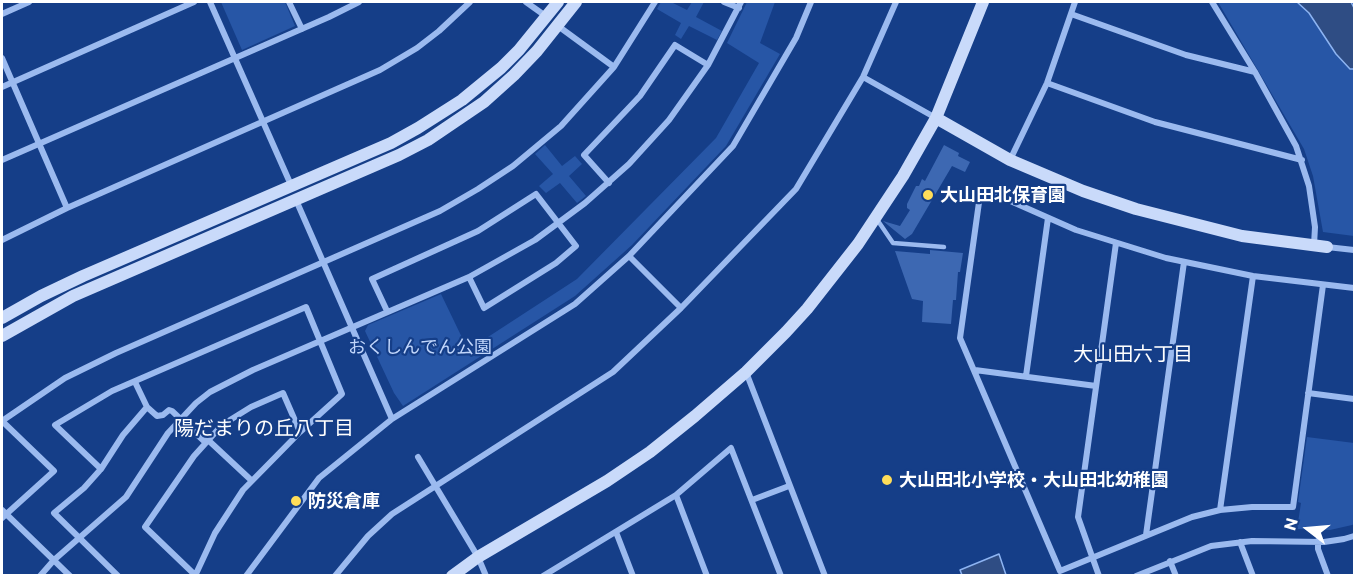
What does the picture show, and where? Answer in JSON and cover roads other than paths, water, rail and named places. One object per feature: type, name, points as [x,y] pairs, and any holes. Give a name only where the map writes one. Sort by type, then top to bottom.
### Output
[{"type":"street","points":[[2,14],[29,2]]},
{"type":"street","points":[[2,87],[194,2]]},
{"type":"street","points":[[210,2],[291,185]]},
{"type":"street","points":[[289,2],[302,29]]},
{"type":"street","points":[[2,160],[359,2]]},
{"type":"street","points":[[2,240],[67,208],[369,75],[400,59],[439,31],[470,2]]},
{"type":"street","points":[[526,2],[547,17]]},
{"type":"street","points":[[2,318],[40,296],[83,276],[391,143],[442,114],[484,82],[507,62],[558,2]]},
{"type":"street","points":[[2,336],[73,297],[399,155],[455,123],[484,102],[514,75],[537,51],[576,2]]},
{"type":"street","points":[[70,576],[3,514],[54,471],[2,421],[65,378],[116,353],[440,211],[504,172],[561,126],[614,67],[655,2]]},
{"type":"street","points":[[40,576],[54,560],[126,497],[168,433],[204,397],[226,382],[387,310],[469,277],[535,240],[609,183],[669,120],[708,65],[740,5],[724,2]]},
{"type":"street","points":[[246,576],[319,478],[392,419],[574,304],[628,256],[733,146],[796,38],[812,2]]},
{"type":"street","points":[[335,576],[354,551],[392,514],[613,372],[681,308],[796,189],[863,77],[896,2]]},
{"type":"street","points":[[452,576],[478,557],[607,481],[650,452],[746,372],[807,309],[876,218],[936,118],[984,2]]},
{"type":"street","points":[[1010,160],[1047,83],[1075,2]]},
{"type":"street","points":[[1212,2],[1255,72],[1302,160],[1316,227],[1314,246]]},
{"type":"street","points":[[1071,14],[1186,55],[1255,72]]},
{"type":"street","points":[[558,26],[614,67]]},
{"type":"street","points":[[609,183],[584,155],[640,96],[675,45],[708,65]]},
{"type":"street","points":[[2,58],[67,208]]},
{"type":"street","points":[[863,77],[1010,160],[1083,190],[1162,216],[1264,240],[1354,250]]},
{"type":"street","points":[[1047,83],[1155,122],[1302,160]]},
{"type":"street","points":[[1323,285],[1293,507],[1220,510],[1192,517],[1060,571],[960,338],[981,188],[1048,218],[1116,243],[1184,262],[1253,276],[1354,288]]},
{"type":"street","points":[[387,310],[372,279],[477,231],[536,194],[576,246],[556,263],[484,308],[469,277]]},
{"type":"street","points":[[296,200],[392,419]]},
{"type":"street","points":[[1026,376],[1048,218]]},
{"type":"street","points":[[1100,576],[1078,517],[1116,243]]},
{"type":"street","points":[[628,256],[681,308]]},
{"type":"street","points":[[1146,535],[1184,262]]},
{"type":"street","points":[[1220,510],[1253,276]]},
{"type":"street","points":[[101,469],[55,425],[112,391],[306,307],[342,394],[251,480],[236,498],[218,526],[195,575],[145,527],[178,477],[206,441],[236,415],[283,393],[300,432]]},
{"type":"street","points":[[975,370],[1096,386]]},
{"type":"street","points":[[746,372],[825,576]]},
{"type":"street","points":[[135,382],[147,407],[160,416],[172,411],[251,480]]},
{"type":"street","points":[[1308,393],[1354,399]]},
{"type":"street","points":[[118,576],[54,513],[84,488],[101,469],[123,435],[147,407]]},
{"type":"street","points":[[543,576],[676,495],[731,448],[781,576]]},
{"type":"street","points":[[418,457],[478,557],[486,576]]},
{"type":"street","points":[[752,500],[789,486]]},
{"type":"street","points":[[676,495],[707,576]]},
{"type":"street","points":[[616,532],[633,576]]},
{"type":"street","points":[[1136,576],[1211,546],[1240,542],[1318,541],[1354,536]]},
{"type":"street","points":[[1318,541],[1318,549],[1328,576]]},
{"type":"street","points":[[1240,542],[1253,576]]},
{"type":"street","points":[[1170,561],[1176,576]]},
{"type":"street","points":[[556,568],[559,576]]},
{"type":"lane","points":[[876,218],[892,243],[944,247]]},
{"type":"place","name":"大山田北保育園","points":[[928,195]]},
{"type":"place","name":"大山田北小学校・大山田北幼稚園","points":[[887,480]]},
{"type":"place","name":"防災倉庫","points":[[296,501]]},
{"type":"district","name":"大山田六丁目","points":[[1133,354]]},
{"type":"district","name":"陽だまりの丘八丁目","points":[[264,428]]},
{"type":"park label","name":"おくしんでん公園","points":[[420,347]]}]
